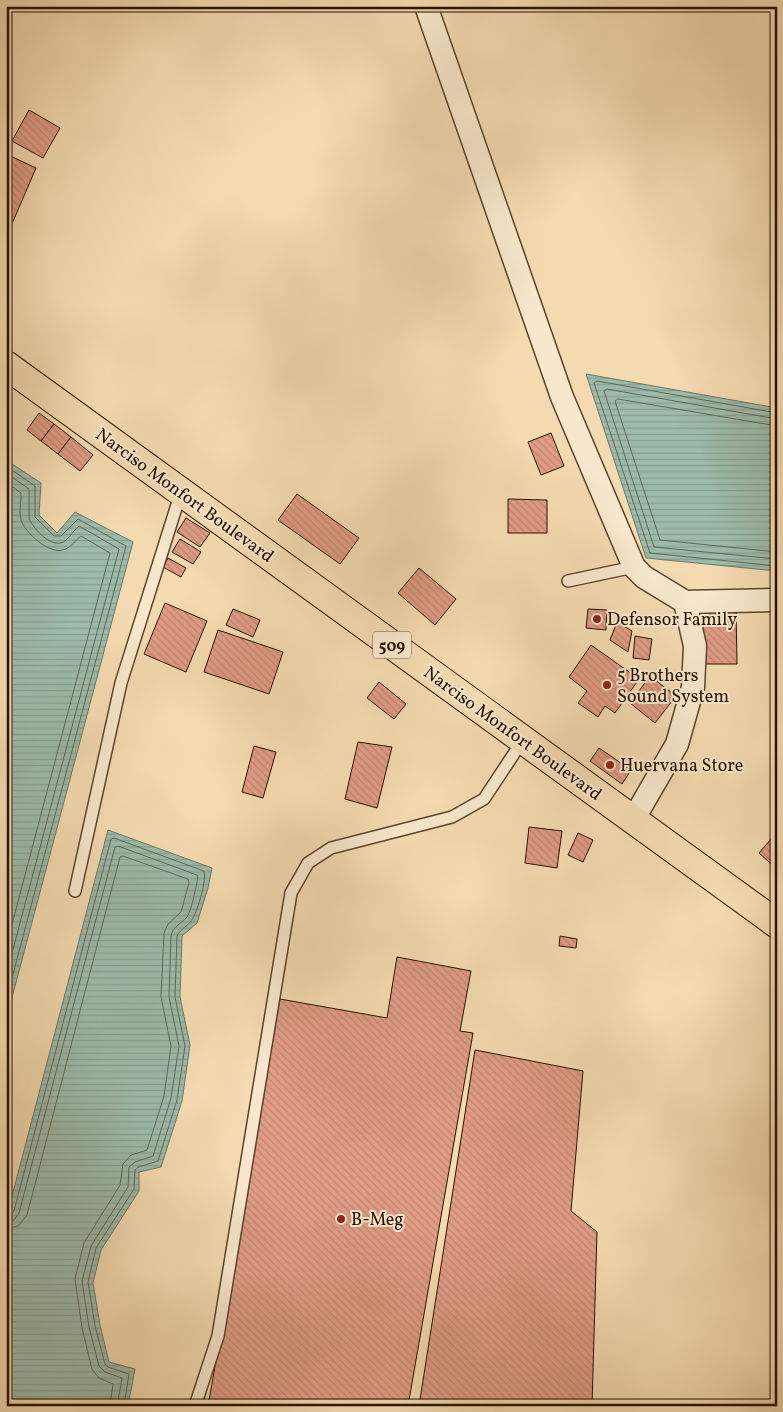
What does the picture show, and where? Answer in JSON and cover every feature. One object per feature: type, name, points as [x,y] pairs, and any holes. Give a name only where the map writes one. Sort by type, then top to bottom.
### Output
[{"type":"main road","name":"Narciso Monfort Boulevard","points":[[6,365],[777,924]]},
{"type":"street","points":[[426,6],[562,396],[634,566],[644,577],[685,602],[777,600]]},
{"type":"street","points":[[633,820],[677,744],[693,686],[695,646],[685,602]]},
{"type":"lane","points":[[75,891],[121,683],[181,492]]},
{"type":"lane","points":[[568,581],[634,566]]},
{"type":"lane","points":[[195,1406],[218,1336],[291,893],[308,863],[331,848],[452,817],[484,799],[522,740]]},
{"type":"water","points":[[586,374],[777,408],[777,571],[646,558]]},
{"type":"water","points":[[6,460],[41,483],[39,515],[57,533],[75,512],[133,542],[6,1020]]},
{"type":"water","points":[[108,830],[212,868],[197,923],[182,936],[180,997],[190,1045],[182,1101],[161,1167],[139,1172],[139,1191],[101,1250],[93,1283],[109,1362],[135,1369],[128,1406],[6,1406],[6,1219]]},
{"type":"building","points":[[29,110],[60,128],[43,158],[12,141]]},
{"type":"building","points":[[6,154],[36,168],[11,226],[6,224]]},
{"type":"building","points":[[39,413],[54,424],[41,441],[27,430]]},
{"type":"building","points":[[54,424],[71,437],[58,454],[41,441]]},
{"type":"building","points":[[551,433],[564,466],[541,475],[528,442]]},
{"type":"building","points":[[71,437],[93,455],[80,471],[58,454]]},
{"type":"building","points":[[297,494],[359,538],[340,564],[278,520]]},
{"type":"building","points":[[508,499],[547,500],[547,533],[508,533]]},
{"type":"building","points":[[186,518],[210,533],[200,547],[177,532]]},
{"type":"building","points":[[180,539],[201,552],[193,564],[172,552]]},
{"type":"building","points":[[168,558],[186,568],[181,577],[163,567]]},
{"type":"building","points":[[419,568],[456,599],[435,625],[398,593]]},
{"type":"building","points":[[165,603],[207,621],[186,672],[144,654]]},
{"type":"building","points":[[233,609],[260,620],[253,637],[226,625]]},
{"type":"building","name":"Defensor Family","points":[[588,609],[607,610],[606,630],[586,628]]},
{"type":"building","points":[[710,609],[736,609],[737,664],[695,664],[695,617],[710,617]]},
{"type":"building","points":[[617,622],[632,631],[628,652],[610,640]]},
{"type":"building","points":[[218,630],[283,652],[269,694],[204,672]]},
{"type":"building","name":"Defensor Family","points":[[635,636],[652,639],[649,660],[633,658]]},
{"type":"building","name":"5 Brothers Sound System","points":[[591,645],[639,679],[615,713],[605,706],[598,717],[578,703],[587,691],[569,677]]},
{"type":"building","points":[[650,676],[676,696],[655,723],[630,703]]},
{"type":"building","points":[[379,682],[406,704],[394,719],[367,698]]},
{"type":"building","points":[[358,742],[392,747],[377,808],[345,799]]},
{"type":"building","points":[[254,746],[276,752],[263,798],[242,792]]},
{"type":"building","name":"Huervana Store","points":[[599,748],[631,770],[622,784],[590,761]]},
{"type":"building","points":[[529,827],[562,831],[557,868],[525,863]]},
{"type":"building","points":[[578,833],[593,840],[583,862],[568,855]]},
{"type":"building","points":[[772,838],[777,841],[777,869],[759,853]]},
{"type":"building","points":[[560,936],[577,939],[576,948],[559,946]]},
{"type":"building","name":"B-Meg","points":[[397,957],[471,971],[460,1031],[473,1033],[408,1406],[208,1406],[280,999],[387,1018]]},
{"type":"building","points":[[475,1050],[583,1071],[571,1211],[597,1232],[592,1406],[419,1406]]},
{"type":"place","name":"Defensor Family","points":[[597,619]]},
{"type":"place","name":"5 Brothers Sound System","points":[[607,685]]},
{"type":"place","name":"Huervana Store","points":[[610,765]]},
{"type":"place","name":"B-Meg","points":[[341,1219]]}]
